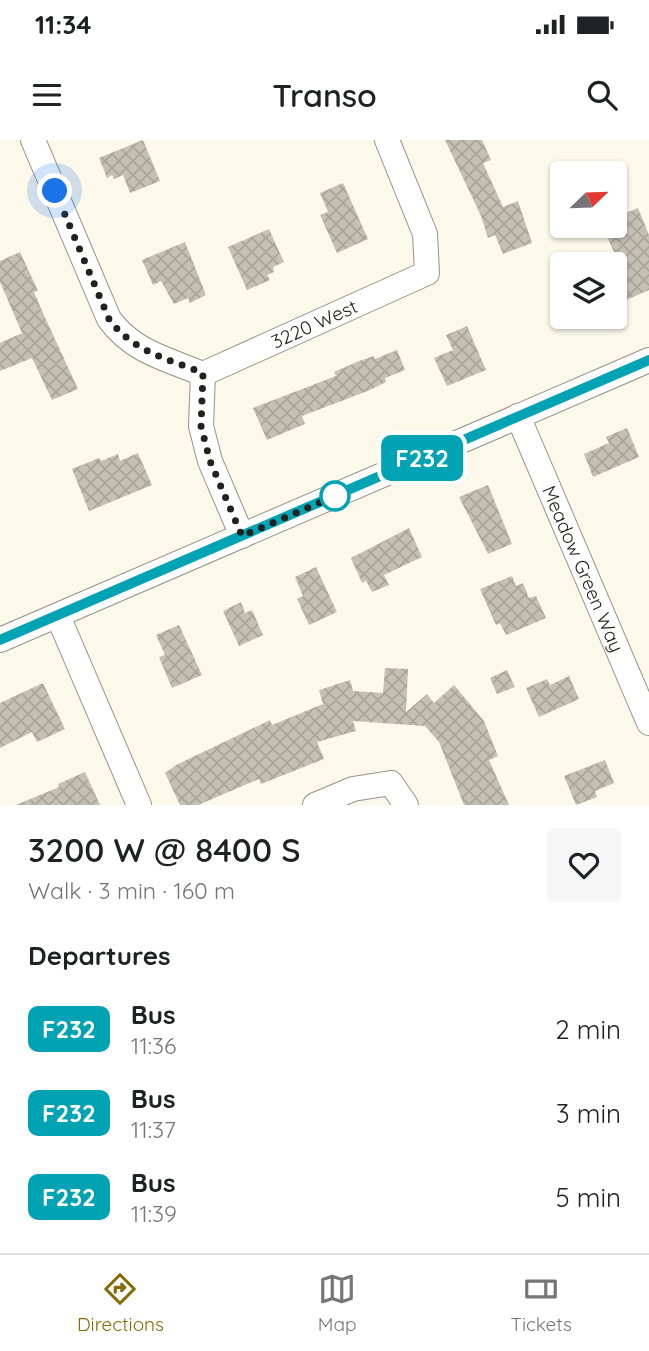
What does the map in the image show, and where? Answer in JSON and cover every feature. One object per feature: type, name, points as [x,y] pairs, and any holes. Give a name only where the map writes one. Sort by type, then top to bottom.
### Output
[{"type":"street","points":[[33,140],[109,319],[122,336],[135,346],[203,373],[201,426],[210,461],[242,536]]},
{"type":"street","name":"3220 West","points":[[203,373],[427,273],[425,234],[387,140]]},
{"type":"street","points":[[0,640],[649,360]]},
{"type":"street","name":"Meadow Green Way","points":[[518,416],[649,723]]},
{"type":"street","points":[[58,615],[139,805]]},
{"type":"street","points":[[315,805],[353,789],[391,783],[406,805]]},
{"type":"building","points":[[143,140],[160,181],[130,193],[123,175],[114,179],[112,175],[107,178],[99,158]]},
{"type":"building","points":[[445,140],[482,140],[491,160],[483,163],[503,207],[518,201],[532,243],[503,254],[495,235],[488,238],[481,216]]},
{"type":"building","points":[[343,183],[368,239],[337,253],[320,215],[328,212],[320,193]]},
{"type":"building","points":[[638,208],[649,235],[649,290],[627,300],[627,252],[614,252],[608,238],[627,238],[627,213]]},
{"type":"building","points":[[269,229],[284,262],[273,267],[274,272],[267,275],[270,280],[247,290],[228,247]]},
{"type":"building","points":[[185,242],[206,295],[190,303],[188,298],[174,304],[161,281],[153,285],[142,260]]},
{"type":"building","points":[[20,252],[38,291],[34,292],[42,311],[78,389],[52,400],[32,358],[0,371],[0,343],[22,333],[0,282],[0,261]]},
{"type":"building","points":[[467,326],[486,370],[447,386],[434,358],[453,350],[446,335]]},
{"type":"building","points":[[397,350],[405,370],[385,378],[386,382],[370,390],[302,416],[305,424],[267,440],[253,408],[336,376],[334,372],[359,361],[374,356],[375,359]]},
{"type":"building","points":[[627,428],[639,457],[593,477],[584,454],[609,443],[606,437]]},
{"type":"building","points":[[138,453],[152,485],[89,511],[72,469],[99,458],[101,461],[118,454],[120,461]]},
{"type":"building","points":[[488,485],[512,544],[488,554],[459,497]]},
{"type":"building","points":[[409,528],[422,557],[384,575],[389,585],[372,592],[366,581],[362,583],[351,558]]},
{"type":"building","points":[[316,567],[337,612],[309,625],[297,599],[303,596],[295,577]]},
{"type":"building","points":[[512,576],[516,586],[523,583],[529,598],[536,596],[546,618],[506,635],[500,623],[496,625],[480,589]]},
{"type":"building","points":[[241,602],[245,613],[252,610],[263,635],[239,646],[223,611]]},
{"type":"building","points":[[179,625],[202,675],[172,688],[159,657],[165,655],[156,635]]},
{"type":"building","points":[[385,668],[408,669],[406,712],[427,694],[434,703],[454,685],[484,721],[498,756],[489,760],[509,805],[464,805],[439,742],[425,726],[353,721],[356,731],[317,742],[324,759],[261,784],[259,779],[198,805],[180,805],[165,773],[176,765],[270,720],[272,725],[323,704],[319,690],[350,680],[353,691],[383,693]]},
{"type":"building","points":[[507,670],[515,687],[497,694],[490,678]]},
{"type":"building","points":[[569,676],[579,699],[539,717],[526,688],[547,679],[550,685]]},
{"type":"building","points":[[43,683],[65,729],[37,742],[32,732],[0,748],[0,703]]},
{"type":"building","points":[[605,760],[614,783],[595,791],[597,797],[576,805],[564,776]]},
{"type":"building","points":[[85,772],[100,805],[16,805],[59,787],[58,784]]},
{"type":"bus line","name":"F232","points":[[0,640],[649,360]]},
{"type":"route","points":[[55,191],[109,319],[122,336],[135,346],[203,373],[201,426],[210,461],[242,536],[342,493],[335,496]]}]
